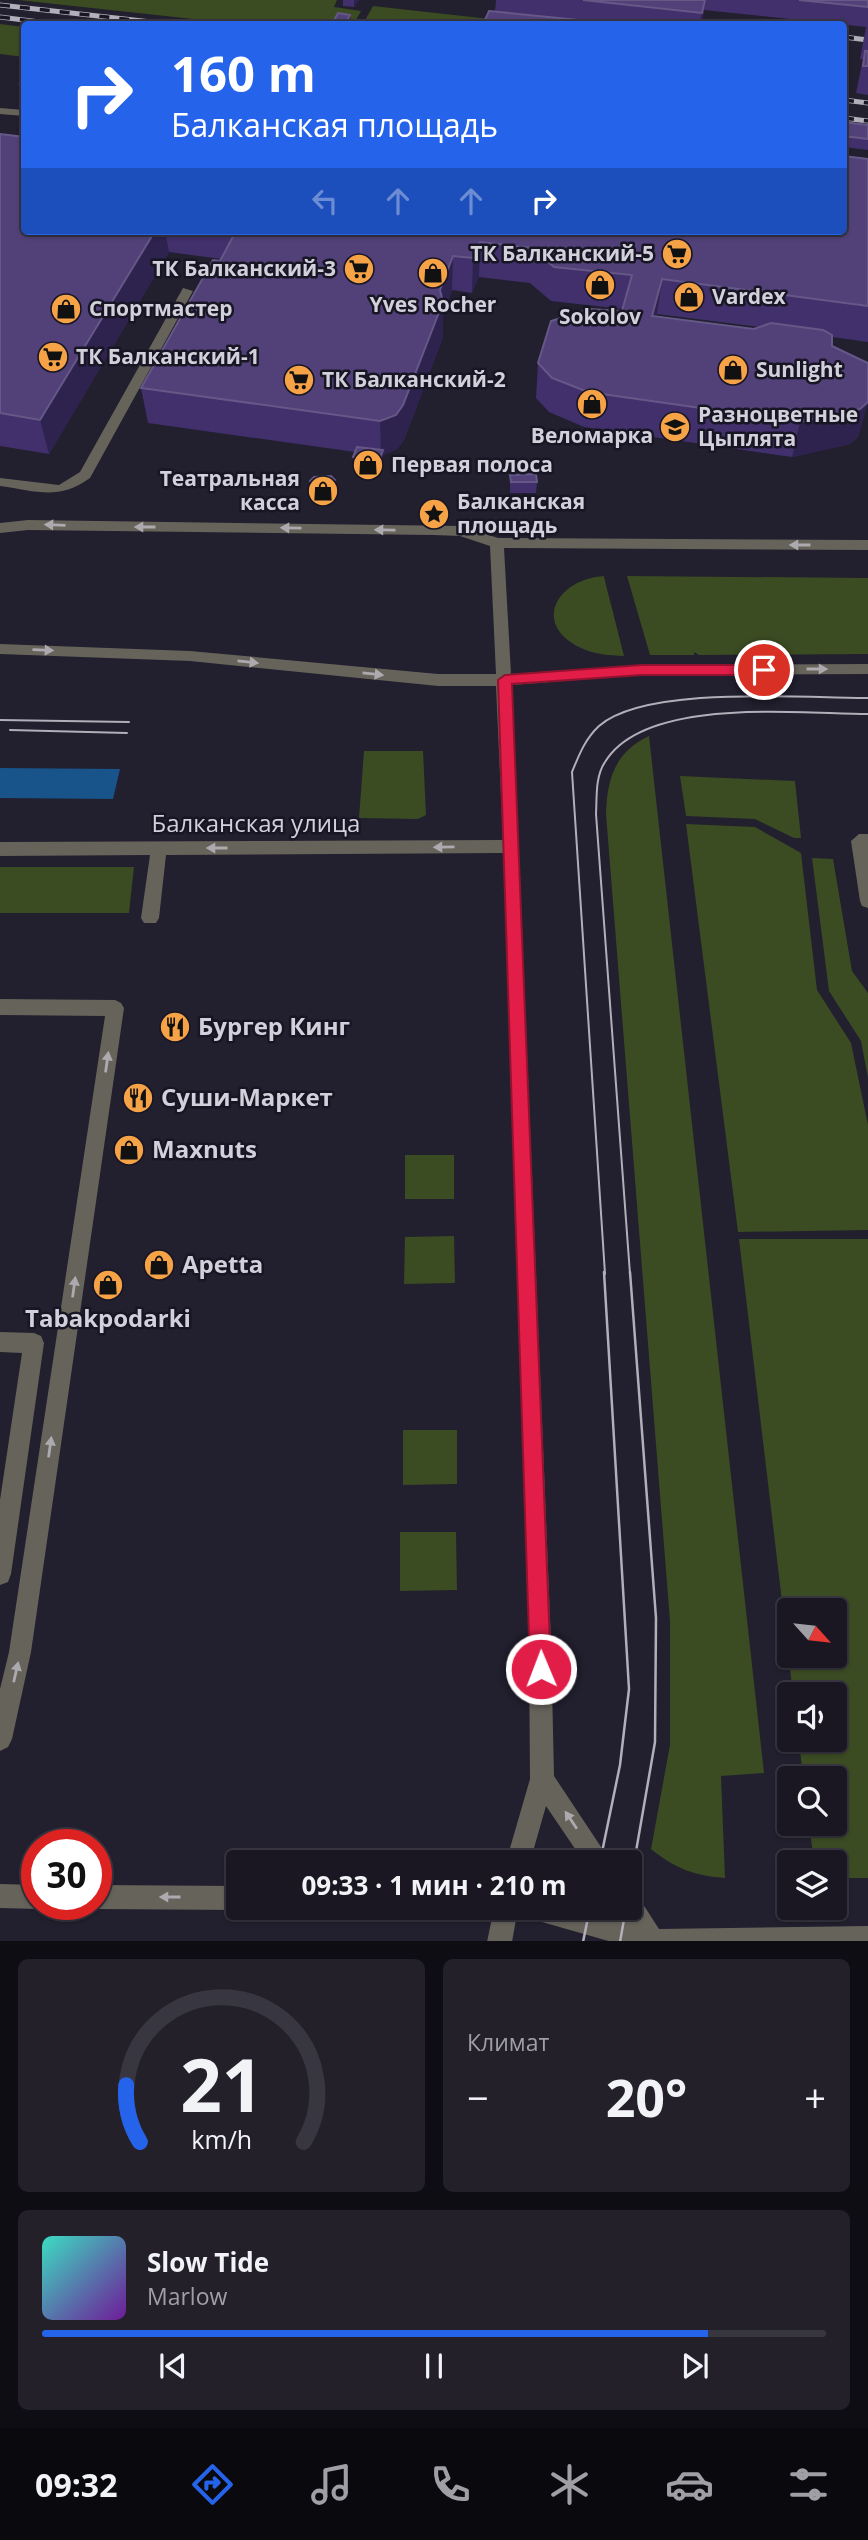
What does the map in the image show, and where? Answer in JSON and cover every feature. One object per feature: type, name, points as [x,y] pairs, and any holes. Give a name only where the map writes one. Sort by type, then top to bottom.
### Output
[{"type":"street","points":[[0,111],[21,113]]},
{"type":"street","points":[[0,482],[59,489],[68,487],[85,475],[187,290]]},
{"type":"street","points":[[0,528],[28,525],[461,531],[497,543],[868,545]]},
{"type":"street","points":[[497,543],[512,846],[542,1779],[521,1850]]},
{"type":"street","points":[[0,649],[190,656],[438,680],[505,680],[642,670],[868,669]]},
{"type":"street","points":[[868,841],[859,841],[868,901]]},
{"type":"street","name":"Балканская улица","points":[[0,849],[512,846]]},
{"type":"street","points":[[150,918],[159,848]]},
{"type":"street","points":[[0,1007],[115,1008],[20,1652],[0,1739]]},
{"type":"street","points":[[0,1342],[34,1343],[0,1574]]},
{"type":"street","points":[[542,1779],[591,1850]]},
{"type":"street","points":[[0,1896],[21,1897]]},
{"type":"street","points":[[112,1897],[226,1898]]},
{"type":"street","points":[[499,1941],[503,1920]]},
{"type":"street","points":[[577,1920],[651,1941],[868,1939]]},
{"type":"street","points":[[638,1920],[651,1941]]},
{"type":"green space","points":[[18,0],[337,0],[334,7],[361,11],[356,21],[211,21]]},
{"type":"green space","points":[[373,6],[508,21],[365,21]]},
{"type":"green space","points":[[0,24],[21,27],[21,57],[0,54]]},
{"type":"green space","points":[[604,576],[624,656],[581,648],[566,638],[557,627],[554,615],[556,604],[574,585]]},
{"type":"green space","points":[[627,576],[868,578],[868,654],[699,655],[694,652],[694,655],[650,655]]},
{"type":"green space","points":[[649,736],[764,1773],[721,1776],[725,1878],[685,1870],[651,1849],[670,1745],[670,1621],[606,814],[608,789],[615,768],[628,750]]},
{"type":"green space","points":[[364,751],[423,751],[426,815],[418,819],[359,818]]},
{"type":"green space","points":[[680,776],[795,781],[801,838],[794,838],[755,819],[686,816]]},
{"type":"green space","points":[[686,824],[755,827],[801,853],[817,990],[851,1043],[868,1125],[868,1230],[738,1232]]},
{"type":"green space","points":[[812,858],[833,859],[852,971],[868,993],[868,1078],[861,1041],[829,991]]},
{"type":"green space","points":[[0,867],[134,867],[129,913],[0,913]]},
{"type":"green space","points":[[405,1155],[454,1155],[454,1199],[405,1199]]},
{"type":"green space","points":[[454,1236],[455,1283],[404,1284],[405,1237]]},
{"type":"green space","points":[[739,1239],[868,1239],[868,1878],[847,1878],[847,1850],[812,1850],[811,1836],[847,1836],[847,1766],[802,1766],[800,1752],[847,1752],[847,1682],[792,1682],[790,1668],[847,1668],[847,1598],[782,1598]]},
{"type":"green space","points":[[403,1430],[457,1430],[457,1484],[403,1485]]},
{"type":"green space","points":[[400,1532],[456,1532],[457,1590],[400,1591]]},
{"type":"water","points":[[0,768],[120,769],[113,799],[0,798]]},
{"type":"building","points":[[583,0],[705,0],[702,13]]},
{"type":"building","points":[[799,0],[868,0],[868,7]]},
{"type":"building","points":[[489,11],[589,21],[484,21]]},
{"type":"building","points":[[338,13],[350,15],[347,21],[334,21]]},
{"type":"building","points":[[865,51],[868,51],[868,66],[863,66]]},
{"type":"building","points":[[847,122],[868,125],[868,139],[847,136]]},
{"type":"building","name":"ТК Балканский-1","points":[[0,134],[21,137],[21,235],[153,235],[40,420],[0,413]]},
{"type":"building","points":[[847,156],[868,159],[868,306],[662,279],[652,316],[754,329],[771,323],[823,330],[832,335],[832,346],[868,363],[868,402],[860,409],[800,422],[588,392],[552,378],[538,363],[551,321],[589,309],[622,311],[632,275],[554,267],[532,248],[480,242],[473,258],[453,256],[440,290],[443,302],[403,405],[396,415],[380,421],[141,388],[213,260],[220,261],[234,235],[847,235]]},
{"type":"building","points":[[357,447],[383,450],[379,461],[353,457]]},
{"type":"building","points":[[536,474],[537,482],[511,482],[510,475]]},
{"type":"building","points":[[331,476],[335,480],[331,484],[313,484],[310,481],[314,477]]},
{"type":"tram line","points":[[605,1274],[572,772],[580,753],[599,726],[621,713],[652,704],[727,697],[868,698]]},
{"type":"tram line","points":[[630,1274],[596,814],[597,787],[602,768],[625,741],[653,727],[688,718],[765,712],[868,714]]},
{"type":"tram line","points":[[0,720],[129,722]]},
{"type":"tram line","points":[[10,730],[127,733]]},
{"type":"tram line","points":[[602,1850],[620,1765],[629,1689],[604,1272]]},
{"type":"tram line","points":[[630,1272],[656,1618],[655,1742],[636,1850]]},
{"type":"tram line","points":[[583,1941],[588,1920]]},
{"type":"tram line","points":[[620,1941],[624,1920]]},
{"type":"railway","points":[[0,5],[142,21]]},
{"type":"railway","points":[[0,17],[31,21]]},
{"type":"railway","points":[[684,20],[694,21]]},
{"type":"railway","points":[[847,37],[868,40]]},
{"type":"railway","points":[[847,100],[868,103]]},
{"type":"railway","points":[[847,118],[868,121]]},
{"type":"place","name":"ТК Балканский-5","points":[[677,254]]},
{"type":"place","name":"ТК Балканский-3","points":[[359,269]]},
{"type":"place","name":"Yves Rocher","points":[[433,273]]},
{"type":"place","name":"Sokolov","points":[[600,285]]},
{"type":"place","name":"Vardex","points":[[689,297]]},
{"type":"place","name":"Спортмастер","points":[[66,309]]},
{"type":"place","name":"ТК Балканский-1","points":[[53,357]]},
{"type":"place","name":"Sunlight","points":[[733,370]]},
{"type":"place","name":"ТК Балканский-2","points":[[299,380]]},
{"type":"place","name":"Веломарка","points":[[592,404]]},
{"type":"place","name":"Разноцветные Цыплята","points":[[675,427]]},
{"type":"place","name":"Первая полоса","points":[[368,465]]},
{"type":"place","name":"Театральная касса","points":[[323,491]]},
{"type":"place","name":"Балканская площадь","points":[[434,514]]},
{"type":"place","name":"Бургер Кинг","points":[[175,1027]]},
{"type":"place","name":"Суши-Маркет","points":[[138,1098]]},
{"type":"place","name":"Maxnuts","points":[[129,1150]]},
{"type":"place","name":"Apetta","points":[[159,1265]]},
{"type":"place","name":"Tabakpodarki","points":[[108,1285]]},
{"type":"route","points":[[541,1669],[505,680],[642,670],[764,670]]}]
